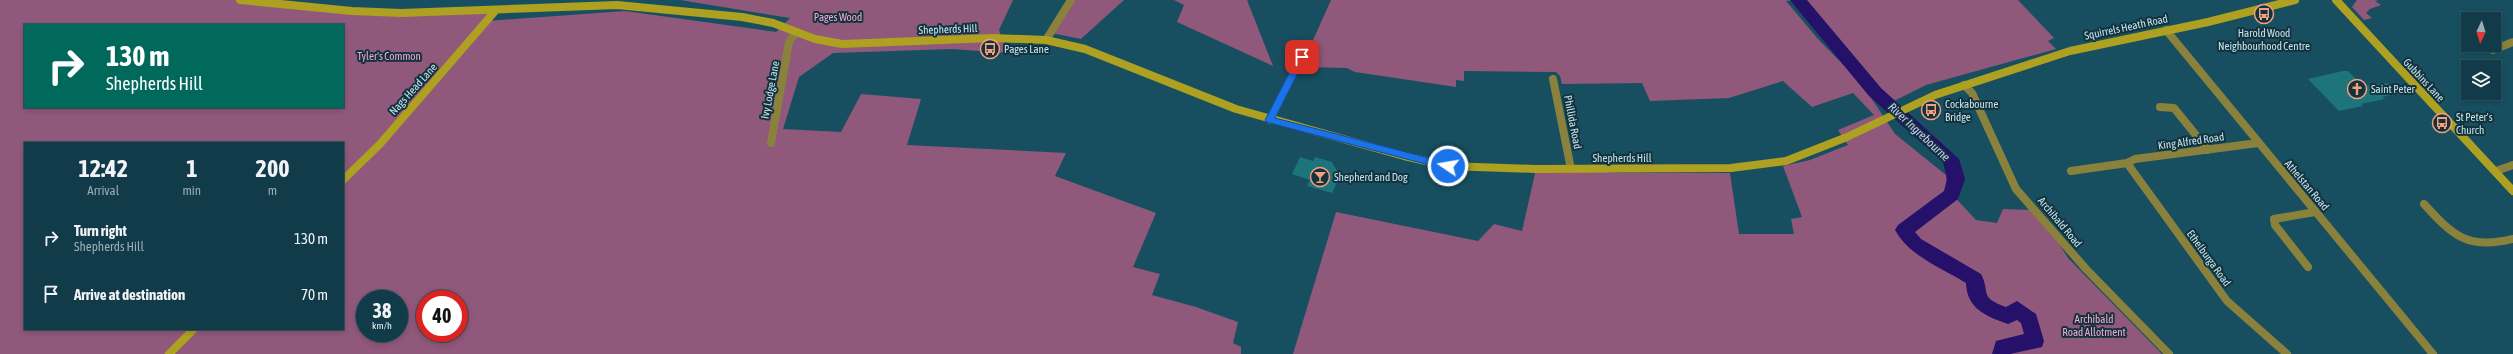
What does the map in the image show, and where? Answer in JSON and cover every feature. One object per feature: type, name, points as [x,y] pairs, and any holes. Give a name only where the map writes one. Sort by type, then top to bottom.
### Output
[{"type":"street","name":"Shepherds Hill","points":[[240,0],[352,11],[438,13],[618,2],[742,17],[773,23],[815,39],[842,44],[994,38],[1046,40],[1084,49],[1198,95],[1270,120],[1448,166],[1470,168],[1731,168],[1762,166],[1810,153],[1913,104],[1964,85]]},
{"type":"street","points":[[1046,40],[1071,0]]},
{"type":"street","name":"Squirrels Heath Road","points":[[1964,85],[2070,51],[2222,19],[2295,0]]},
{"type":"street","name":"Gubbins Lane","points":[[2336,0],[2513,191]]},
{"type":"street","name":"Nags Head Lane","points":[[344,179],[385,138],[496,10]]},
{"type":"street","name":"Athelstan Road","points":[[2166,30],[2433,354]]},
{"type":"street","name":"Ivy Lodge Lane","points":[[771,143],[790,42],[796,32]]},
{"type":"street","points":[[2501,47],[2513,42]]},
{"type":"street","points":[[1270,120],[1308,44]]},
{"type":"street","name":"Phillida Road","points":[[1554,79],[1571,169]]},
{"type":"street","name":"Archibald Road","points":[[1964,85],[1972,93],[2009,170],[2009,177],[2020,194],[2101,286],[2169,354]]},
{"type":"street","points":[[2160,107],[2174,108],[2208,150]]},
{"type":"street","name":"King Alfred Road","points":[[2072,171],[2127,163],[2135,159],[2258,143]]},
{"type":"street","name":"Ethelburga Road","points":[[2127,163],[2227,301],[2287,354]]},
{"type":"street","points":[[2496,171],[2513,165]]},
{"type":"street","points":[[2424,204],[2450,232],[2469,243],[2484,245],[2513,239]]},
{"type":"street","points":[[2308,267],[2275,225],[2274,219],[2316,212]]},
{"type":"street","points":[[170,354],[193,330]]},
{"type":"green space","points":[[0,0],[254,0],[344,10],[496,10],[487,21],[625,11],[776,32],[790,18],[680,0],[1013,0],[999,30],[1007,53],[952,49],[833,53],[799,77],[783,129],[841,132],[861,94],[921,99],[907,145],[1066,153],[1055,176],[1156,213],[1133,267],[1160,274],[1152,295],[1196,307],[1238,322],[1233,343],[1241,347],[1241,354],[0,354]]},
{"type":"green space","points":[[1071,0],[1124,0],[1081,39],[1051,33]]},
{"type":"green space","points":[[1174,0],[1247,0],[1273,66],[1177,22],[1184,5]]},
{"type":"green space","name":"Archibald Road Allotment","points":[[1331,0],[1798,0],[1786,1],[1818,39],[1862,84],[1895,134],[1946,175],[1948,190],[1976,220],[1997,223],[2003,209],[2034,210],[2050,229],[2068,258],[2162,354],[1293,354],[1336,212],[1478,241],[1494,224],[1522,231],[1536,169],[1606,169],[1607,173],[1730,173],[1739,234],[1794,234],[1791,219],[1802,217],[1783,166],[1810,160],[1848,145],[1838,130],[1874,115],[1853,93],[1812,107],[1783,81],[1729,98],[1650,101],[1642,83],[1562,84],[1560,76],[1556,72],[1464,71],[1464,81],[1456,80],[1456,87],[1355,72],[1347,68],[1301,67]]},
{"type":"green space","points":[[1798,0],[2018,0],[2054,38],[2048,41],[2056,49],[1926,85],[1888,104],[1875,92]]},
{"type":"green space","points":[[2357,0],[2378,0],[2375,1],[2381,5],[2370,9],[2366,13],[2372,18],[2364,20],[2352,7]]},
{"type":"building","name":"Saint Peter","points":[[2348,71],[2363,86],[2390,83],[2400,93],[2382,97],[2385,99],[2361,104],[2363,106],[2339,111],[2308,79]]},
{"type":"building","name":"Shepherd and Dog","points":[[1300,157],[1313,161],[1315,157],[1332,162],[1337,171],[1342,172],[1332,193],[1307,186],[1310,180],[1292,174]]},
{"type":"waterway","name":"River Ingrebourne","points":[[1798,0],[1875,92],[1951,159],[1956,179],[1952,194],[1931,212],[1904,230],[1915,244],[1975,279],[1975,288],[1979,300],[1988,308],[2008,316],[2017,309],[2029,319],[2035,341],[2020,342],[2003,347],[2001,354]]},
{"type":"place","name":"Harold Wood Neighbourhood Centre","points":[[2264,14]]},
{"type":"place","name":"Pages Lane","points":[[990,49]]},
{"type":"place","name":"Saint Peter","points":[[2357,89]]},
{"type":"place","name":"Cockabourne Bridge","points":[[1931,110]]},
{"type":"place","name":"St Peter's Church","points":[[2442,123]]},
{"type":"place","name":"Shepherd and Dog","points":[[1320,177]]},
{"type":"route","points":[[1302,57],[1270,120],[1404,156],[1448,166]]},
{"type":"park label","name":"Pages Wood","points":[[838,17]]},
{"type":"park label","name":"Tyler's Common","points":[[389,56]]}]
